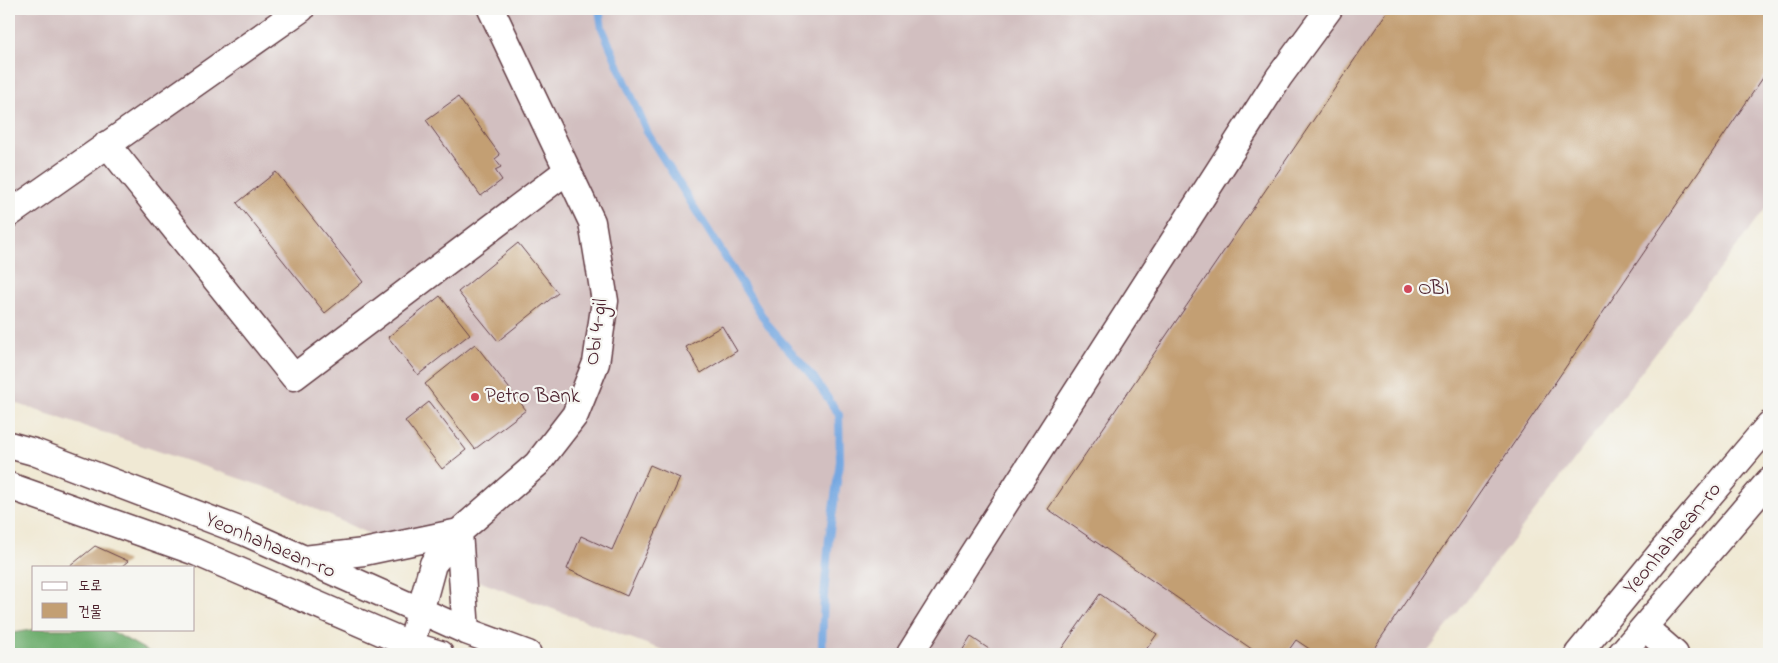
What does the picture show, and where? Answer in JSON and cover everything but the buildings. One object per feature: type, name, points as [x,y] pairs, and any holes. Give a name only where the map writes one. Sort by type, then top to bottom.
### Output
[{"type":"street","points":[[9,214],[301,9]]},
{"type":"street","name":"Obi 4-gil","points":[[412,649],[420,610],[433,564],[459,532],[537,464],[575,415],[596,363],[605,301],[592,222],[490,9]]},
{"type":"street","points":[[910,654],[1279,77],[1329,9]]},
{"type":"street","points":[[108,144],[294,377],[568,170]]},
{"type":"street","name":"Yeonhahaean-ro","points":[[1578,654],[1769,425]]},
{"type":"street","name":"Yeonhahaean-ro","points":[[9,445],[34,452],[235,529],[466,631],[528,654]]},
{"type":"street","name":"Yeonhahaean-ro","points":[[9,486],[193,551],[412,649],[440,654]]},
{"type":"street","name":"Yeonhahaean-ro","points":[[1621,654],[1766,492]]},
{"type":"street","points":[[303,559],[364,552],[459,532],[466,631]]},
{"type":"street","points":[[1644,627],[1675,654]]},
{"type":"shaded area","points":[[9,9],[1769,9],[1769,204],[1426,654],[673,654],[433,564],[277,491],[9,401]]},
{"type":"green space","points":[[32,630],[110,630],[153,654],[9,654],[9,634]]},
{"type":"waterway","points":[[599,9],[602,28],[648,134],[769,327],[814,378],[839,415],[840,461],[829,538],[824,596],[822,645],[825,654]]},
{"type":"place","name":"OBI","points":[[1408,289]]},
{"type":"place","name":"Petro Bank","points":[[475,397]]}]
